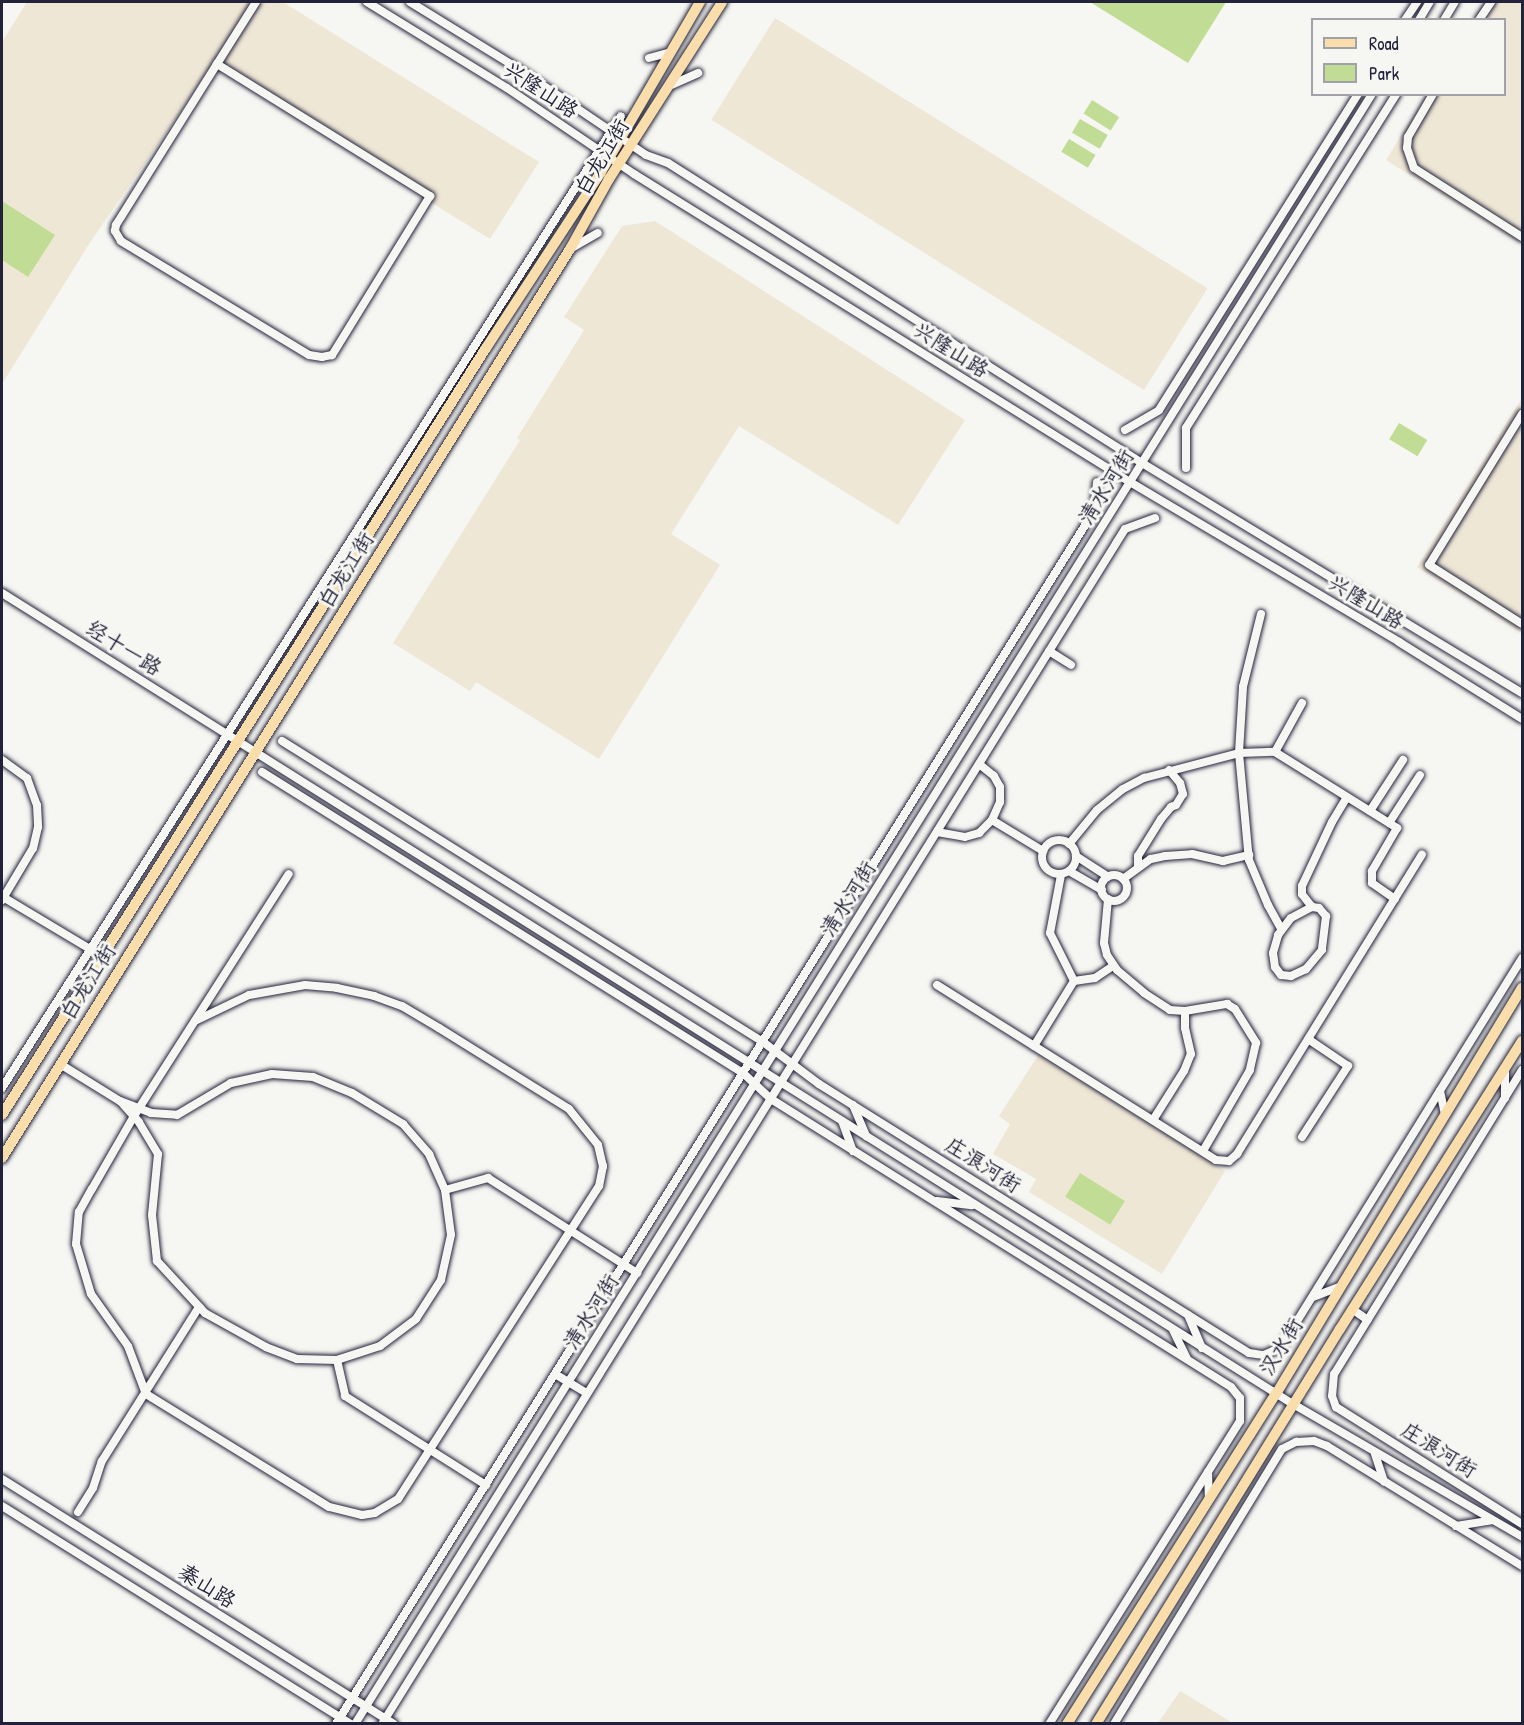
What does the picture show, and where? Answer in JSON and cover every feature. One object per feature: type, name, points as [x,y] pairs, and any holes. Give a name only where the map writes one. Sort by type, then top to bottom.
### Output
[{"type":"main road","name":"白龙江街","points":[[2,1158],[570,249],[626,142],[668,54],[700,2]]},
{"type":"main road","name":"白龙江街","points":[[626,142],[669,86],[722,2]]},
{"type":"main road","name":"白龙江街","points":[[2,1114],[486,348],[568,222],[615,161]]},
{"type":"main road","name":"汉水街","points":[[1067,1724],[1276,1394],[1522,988]]},
{"type":"main road","name":"汉水街","points":[[1096,1724],[1352,1309],[1522,1041]]},
{"type":"main road","points":[[1322,1318],[1340,1329]]},
{"type":"street","points":[[217,64],[430,196],[332,355],[322,357],[309,355],[121,241],[116,234],[116,225],[217,64],[256,2]]},
{"type":"street","name":"兴隆山路","points":[[367,2],[507,88],[615,161],[1130,482],[1399,642],[1522,719]]},
{"type":"street","name":"兴隆山路","points":[[410,2],[519,69],[626,142],[679,170],[1142,463],[1522,693]]},
{"type":"street","points":[[1406,18],[1417,2]]},
{"type":"street","points":[[1420,18],[1430,2]]},
{"type":"street","points":[[1445,18],[1455,2]]},
{"type":"street","points":[[1480,18],[1491,2]]},
{"type":"street","points":[[649,58],[668,54]]},
{"type":"street","points":[[669,86],[698,73]]},
{"type":"street","points":[[1125,430],[1159,410],[1357,96]]},
{"type":"street","name":"清水河街","points":[[353,1724],[763,1072],[1371,96]]},
{"type":"street","points":[[1186,468],[1186,428],[1395,96]]},
{"type":"street","points":[[1431,96],[1408,137],[1407,148],[1414,168],[1522,237]]},
{"type":"street","name":"白龙江街","points":[[2,1088],[487,323],[621,116]]},
{"type":"street","points":[[543,238],[568,222]]},
{"type":"street","points":[[570,249],[598,233]]},
{"type":"street","points":[[486,348],[487,323]]},
{"type":"street","points":[[1522,414],[1429,566],[1522,624]]},
{"type":"street","points":[[339,1720],[1094,511],[1097,482]]},
{"type":"street","points":[[383,1721],[1125,530],[1155,518]]},
{"type":"street","name":"经十一路","points":[[2,593],[1276,1394],[1375,1454],[1522,1537]]},
{"type":"street","points":[[1261,614],[1243,687],[1239,753],[1249,855],[1268,905],[1281,928]]},
{"type":"street","points":[[1049,651],[1071,664]]},
{"type":"street","points":[[1275,752],[1302,703]]},
{"type":"street","name":"庄浪河街","points":[[282,741],[763,1041],[852,1105],[1249,1353],[1264,1355],[1281,1347],[1313,1297]]},
{"type":"street","points":[[1070,844],[1097,810],[1123,789],[1144,778],[1239,753],[1275,752],[1397,828],[1372,871],[1372,883],[1395,899]]},
{"type":"street","points":[[1370,811],[1403,759]]},
{"type":"street","points":[[2,760],[27,778],[37,805],[38,827],[33,848],[2,898],[90,949]]},
{"type":"street","points":[[937,832],[965,837],[979,833],[993,820],[1000,802],[1000,786],[994,776],[979,764]]},
{"type":"street","points":[[1137,867],[1138,856],[1161,819],[1171,807],[1176,805],[1183,794],[1180,783],[1169,770]]},
{"type":"street","points":[[262,772],[743,1072],[771,1100],[1231,1387],[1240,1398],[1240,1421],[1049,1724]]},
{"type":"street","points":[[1389,824],[1420,775]]},
{"type":"street","points":[[1312,907],[1297,914],[1281,928],[1273,953],[1275,967],[1281,975],[1291,976],[1311,966],[1324,945],[1326,915],[1322,910],[1312,907],[1302,894],[1302,886],[1332,822],[1347,797]]},
{"type":"street","points":[[993,820],[1043,850]]},
{"type":"street","points":[[1108,877],[1076,856],[1070,844],[1061,841],[1053,842],[1043,850],[1042,859],[1045,868],[1052,873],[1065,873],[1102,890],[1108,899],[1104,943],[1113,966],[1159,1004],[1170,1010],[1185,1011],[1227,1005],[1235,1009],[1256,1044],[1250,1070],[1203,1151]]},
{"type":"street","points":[[1123,879],[1151,859],[1177,854],[1223,861],[1249,855]]},
{"type":"street","points":[[937,985],[1219,1161],[1235,1157],[1422,854]]},
{"type":"street","points":[[1074,981],[1050,933],[1065,873],[1074,864],[1076,856]]},
{"type":"street","points":[[195,1021],[249,995],[305,985],[337,988],[374,996],[402,1006],[569,1109],[598,1145],[603,1173],[599,1186],[431,1452],[398,1499],[388,1508],[375,1513],[348,1513],[329,1507],[146,1394],[128,1346],[91,1294],[76,1244],[79,1212],[134,1116],[289,874]]},
{"type":"street","points":[[1102,890],[1102,882],[1108,877],[1116,876],[1123,879],[1126,886],[1125,894],[1120,899],[1108,899]]},
{"type":"street","points":[[1313,1297],[1522,958]]},
{"type":"street","points":[[1074,981],[1095,978],[1113,966]]},
{"type":"street","points":[[1034,1046],[1074,981]]},
{"type":"street","points":[[1153,1120],[1191,1054],[1185,1028],[1185,1011]]},
{"type":"street","points":[[1302,1137],[1348,1066],[1308,1039]]},
{"type":"street","points":[[60,1064],[120,1101],[151,1113],[177,1115],[231,1083],[272,1074],[313,1077],[352,1093],[404,1124],[429,1154],[445,1190],[451,1235],[441,1280],[416,1319],[380,1346],[337,1360],[297,1359],[266,1347],[205,1313],[157,1261],[152,1215],[158,1154],[134,1116],[120,1101]]},
{"type":"street","points":[[1505,1098],[1506,1068]]},
{"type":"street","points":[[1352,1309],[1368,1320],[1522,1070]]},
{"type":"street","points":[[1440,1091],[1446,1114]]},
{"type":"street","points":[[852,1105],[866,1136]]},
{"type":"street","points":[[842,1121],[854,1151]]},
{"type":"street","points":[[445,1190],[488,1178],[637,1273]]},
{"type":"street","points":[[933,1201],[974,1206]]},
{"type":"street","points":[[1313,1297],[1341,1286]]},
{"type":"street","points":[[78,1512],[93,1488],[102,1461],[199,1307]]},
{"type":"street","points":[[1188,1315],[1203,1348]]},
{"type":"street","name":"庄浪河街","points":[[1368,1320],[1334,1374],[1332,1396],[1336,1407],[1522,1524]]},
{"type":"street","points":[[1173,1330],[1187,1359]]},
{"type":"street","points":[[337,1360],[345,1396],[486,1485]]},
{"type":"street","points":[[555,1374],[587,1393]]},
{"type":"street","points":[[1114,1724],[1282,1449],[1301,1440],[1321,1442],[1522,1566]]},
{"type":"street","points":[[1375,1454],[1384,1482]]},
{"type":"street","points":[[1208,1472],[1209,1499]]},
{"type":"street","name":"秦山路","points":[[2,1479],[366,1706],[383,1721],[394,1724]]},
{"type":"street","points":[[1228,1509],[1250,1502]]},
{"type":"street","name":"秦山路","points":[[2,1506],[339,1720],[353,1724]]},
{"type":"street","points":[[1456,1526],[1492,1520]]},
{"type":"shaded area","points":[[27,2],[283,2],[539,162],[490,239],[212,66],[91,241],[2,384],[2,42]]},
{"type":"shaded area","points":[[1484,2],[1522,2],[1522,245],[1386,160],[1425,96],[1506,96],[1506,18],[1474,18]]},
{"type":"shaded area","points":[[775,18],[1208,288],[1144,390],[711,120]]},
{"type":"shaded area","points":[[655,221],[965,420],[898,525],[739,426],[671,534],[720,565],[599,759],[476,682],[470,691],[393,643],[520,440],[517,438],[584,330],[564,317],[622,226]]},
{"type":"shaded area","points":[[1522,398],[1522,633],[1417,567]]},
{"type":"shaded area","points":[[1039,1054],[1225,1171],[1162,1274],[1029,1192],[1036,1179],[993,1154],[1010,1124],[999,1116]]},
{"type":"shaded area","points":[[1180,1691],[1233,1723],[1158,1723]]},
{"type":"green space","points":[[1090,2],[1226,2],[1188,63]]},
{"type":"green space","points":[[1092,100],[1119,117],[1111,131],[1084,114]]},
{"type":"green space","points":[[1080,119],[1108,135],[1100,149],[1072,133]]},
{"type":"green space","points":[[1069,139],[1096,155],[1088,168],[1061,152]]},
{"type":"green space","points":[[2,201],[55,235],[28,277],[2,260]]},
{"type":"green space","points":[[1399,423],[1427,440],[1418,456],[1389,439]]},
{"type":"green space","points":[[1080,1173],[1125,1201],[1110,1225],[1065,1197]]}]
